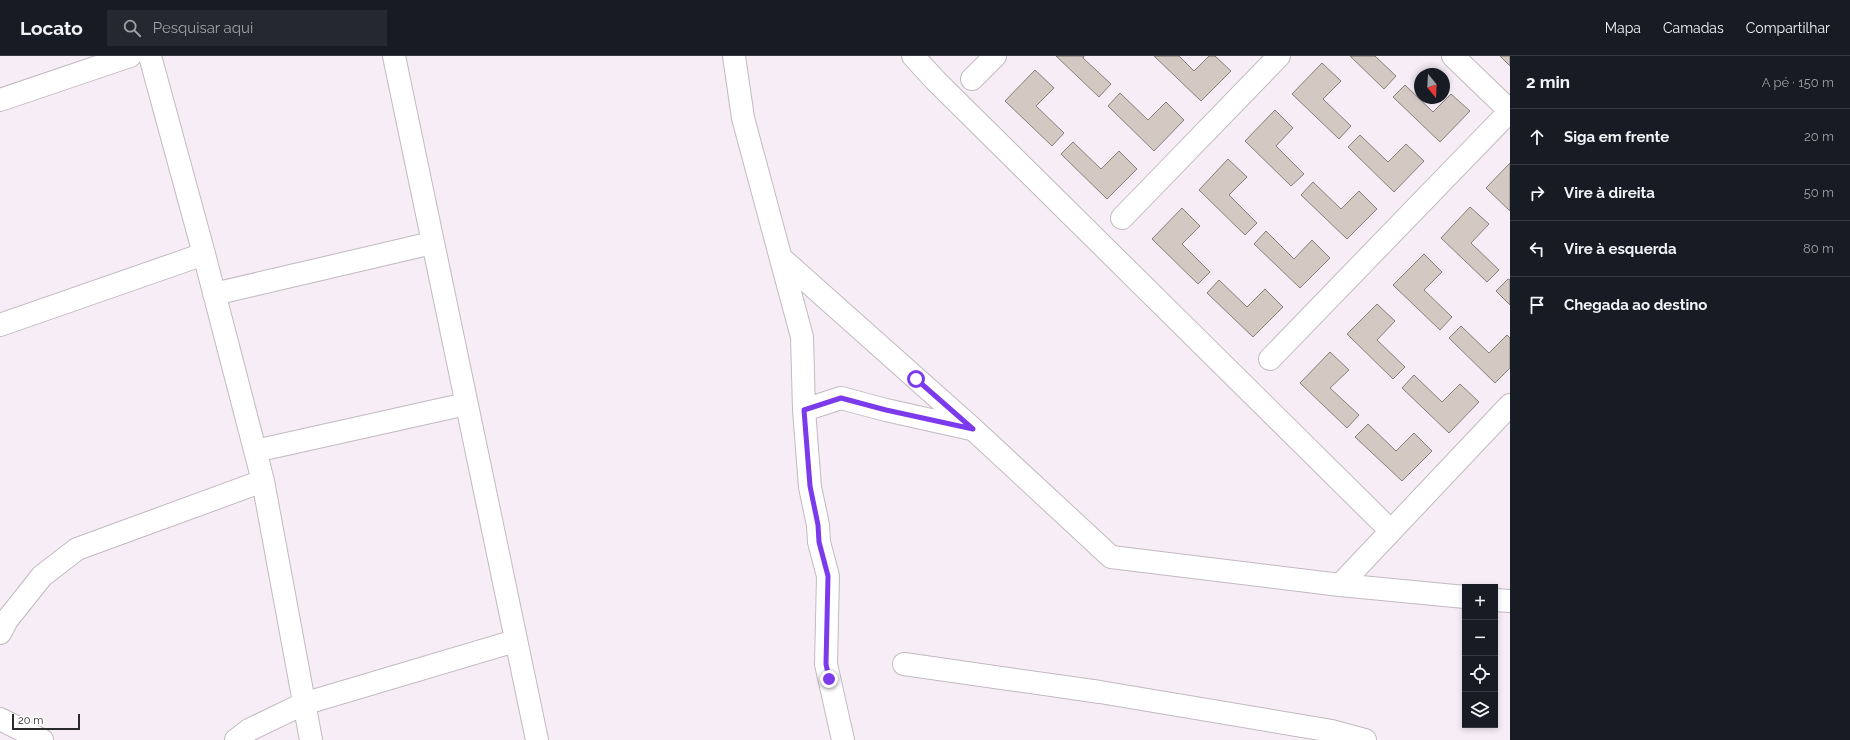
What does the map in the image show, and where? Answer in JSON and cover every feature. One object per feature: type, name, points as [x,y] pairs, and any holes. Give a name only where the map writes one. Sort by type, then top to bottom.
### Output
[{"type":"street","points":[[0,100],[130,56]]},
{"type":"street","points":[[150,56],[204,254],[263,481],[303,704],[311,740]]},
{"type":"street","points":[[394,56],[536,740]]},
{"type":"street","points":[[734,56],[743,118],[802,337],[804,410],[810,486],[818,525],[819,542],[828,576],[826,664],[843,740]]},
{"type":"street","points":[[913,56],[942,87],[1390,530]]},
{"type":"street","points":[[972,79],[995,56]]},
{"type":"street","points":[[1122,218],[1279,56]]},
{"type":"street","points":[[1270,359],[1510,111],[1453,56]]},
{"type":"street","points":[[214,294],[432,243]]},
{"type":"street","points":[[0,325],[204,254]]},
{"type":"street","points":[[781,258],[973,429],[1112,557],[1340,585],[1462,597]]},
{"type":"street","points":[[804,410],[841,398],[886,410],[973,429]]},
{"type":"street","points":[[255,451],[466,404]]},
{"type":"street","points":[[1340,585],[1390,530],[1510,405]]},
{"type":"street","points":[[0,633],[7,620],[42,576],[77,549],[263,481]]},
{"type":"street","points":[[1498,600],[1510,602]]},
{"type":"street","points":[[236,740],[249,730],[303,704],[515,641]]},
{"type":"street","points":[[904,664],[1100,692],[1332,731],[1365,740]]},
{"type":"street","points":[[0,719],[42,740]]},
{"type":"building","points":[[1056,56],[1084,56],[1083,58],[1111,84],[1099,97]]},
{"type":"building","points":[[1154,56],[1179,56],[1194,71],[1209,56],[1215,56],[1231,71],[1201,101]]},
{"type":"building","points":[[1350,56],[1375,56],[1396,76],[1384,89]]},
{"type":"building","points":[[1500,56],[1510,56],[1510,66]]},
{"type":"building","points":[[1322,63],[1341,81],[1323,99],[1351,126],[1339,139],[1292,94]]},
{"type":"building","points":[[1035,70],[1054,88],[1036,106],[1064,133],[1052,146],[1005,101]]},
{"type":"building","points":[[1405,85],[1414,94],[1414,104],[1425,104],[1433,112],[1441,104],[1450,104],[1451,94],[1470,111],[1440,142],[1393,97]]},
{"type":"building","points":[[1120,93],[1148,120],[1166,102],[1184,120],[1154,151],[1108,106]]},
{"type":"building","points":[[1275,110],[1293,128],[1276,146],[1304,174],[1291,186],[1245,141]]},
{"type":"building","points":[[1360,135],[1388,162],[1406,144],[1424,161],[1394,192],[1348,147]]},
{"type":"building","points":[[1073,142],[1101,169],[1119,151],[1137,169],[1107,199],[1061,154]]},
{"type":"building","points":[[1228,159],[1247,177],[1229,195],[1257,223],[1245,235],[1199,190]]},
{"type":"building","points":[[1510,163],[1510,211],[1486,188]]},
{"type":"building","points":[[1313,182],[1341,209],[1359,191],[1377,209],[1347,239],[1301,195]]},
{"type":"building","points":[[1470,207],[1489,224],[1471,243],[1499,270],[1487,282],[1441,238]]},
{"type":"building","points":[[1182,208],[1200,226],[1182,244],[1210,272],[1198,284],[1152,239]]},
{"type":"building","points":[[1266,231],[1294,259],[1312,240],[1330,258],[1300,288],[1254,244]]},
{"type":"building","points":[[1424,254],[1442,272],[1424,290],[1452,317],[1440,330],[1393,285]]},
{"type":"building","points":[[1508,279],[1510,280],[1510,305],[1496,291]]},
{"type":"building","points":[[1219,280],[1247,307],[1265,289],[1283,307],[1253,337],[1207,293]]},
{"type":"building","points":[[1377,304],[1395,321],[1377,340],[1405,367],[1393,379],[1347,334]]},
{"type":"building","points":[[1461,326],[1489,353],[1507,335],[1510,338],[1510,368],[1495,383],[1449,338]]},
{"type":"building","points":[[1330,352],[1349,370],[1330,388],[1359,415],[1347,428],[1300,383]]},
{"type":"building","points":[[1414,375],[1442,402],[1460,384],[1479,402],[1449,433],[1402,388]]},
{"type":"building","points":[[1368,424],[1396,451],[1414,433],[1432,451],[1402,481],[1355,437]]},
{"type":"route","points":[[829,679],[826,664],[828,576],[819,542],[818,525],[810,486],[804,410],[841,398],[886,410],[973,429],[916,379]]}]
